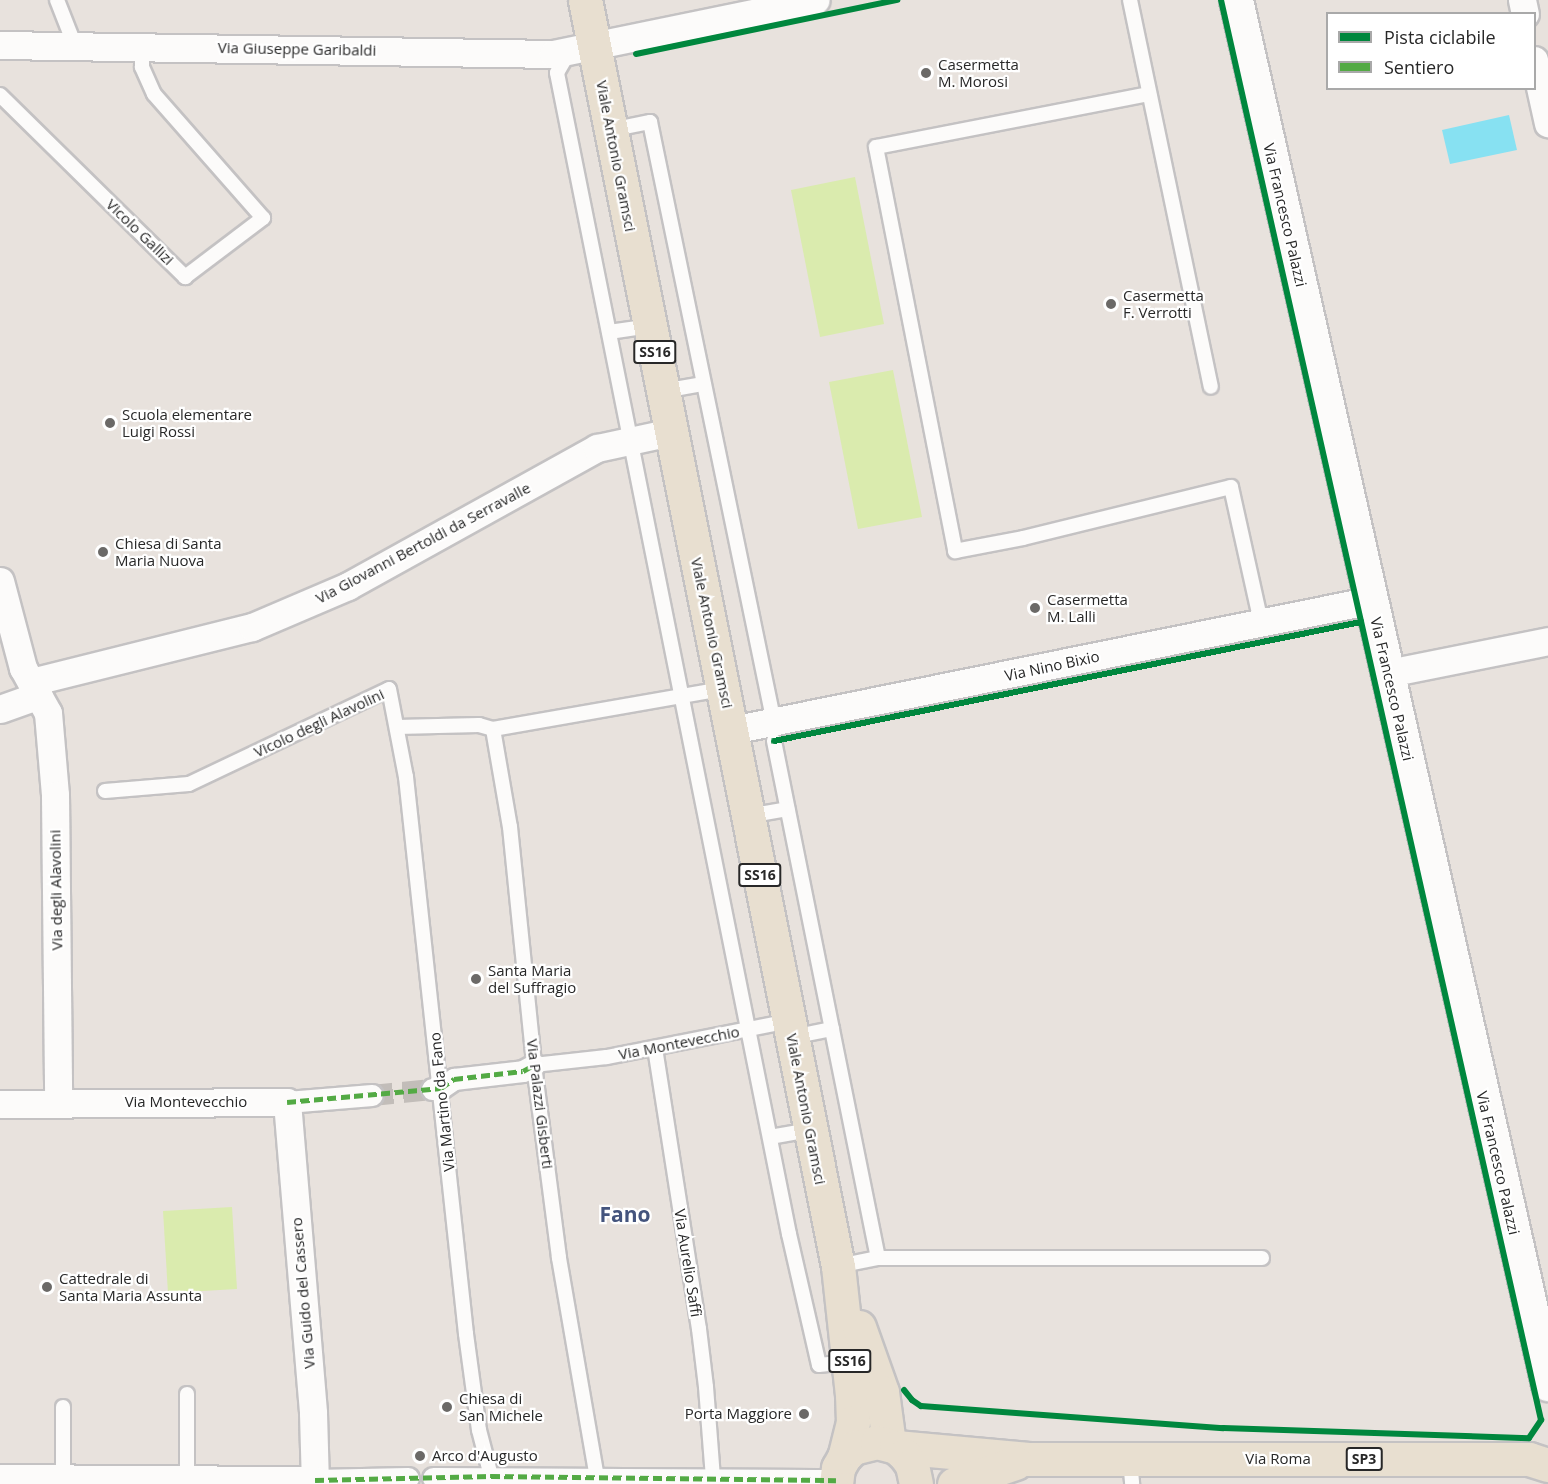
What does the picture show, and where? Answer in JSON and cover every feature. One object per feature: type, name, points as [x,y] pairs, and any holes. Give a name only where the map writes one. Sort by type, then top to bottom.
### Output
[{"type":"main road","name":"Viale Antonio Gramsci","points":[[585,0],[582,48],[610,130],[838,1266],[851,1362],[853,1422],[839,1473]]},
{"type":"main road","name":"Viale Antonio Gramsci","points":[[838,1266],[882,1392],[893,1446]]},
{"type":"main road","name":"Via Roma","points":[[839,1473],[853,1448],[865,1443],[1131,1472],[1542,1458]]},
{"type":"main road","name":"SS16","points":[[893,1446],[912,1465],[916,1484]]},
{"type":"main road","name":"Via Roma","points":[[954,1484],[1028,1459]]},
{"type":"street","name":"Via Giuseppe Garibaldi","points":[[0,45],[554,54],[815,0]]},
{"type":"street","name":"Via Francesco Palazzi","points":[[1236,0],[1547,1379]]},
{"type":"street","points":[[1536,69],[1548,123]]},
{"type":"street","name":"Via Giovanni Bertoldi da Serravalle","points":[[0,709],[35,689],[252,627],[311,604],[597,448],[671,432]]},
{"type":"street","name":"Via degli Alavolini","points":[[0,581],[23,668],[48,713],[61,794],[58,1103]]},
{"type":"street","name":"Via Nino Bixio","points":[[732,730],[774,732],[1261,622],[1372,600]]},
{"type":"street","points":[[1388,673],[1548,641]]},
{"type":"street","points":[[436,1089],[454,1079],[523,1071],[534,1065]]},
{"type":"street","name":"Via Montevecchio","points":[[0,1104],[287,1101],[372,1095]]},
{"type":"street","name":"Via Guido del Cassero","points":[[287,1101],[313,1413],[315,1482]]},
{"type":"street","points":[[433,1478],[713,1479],[839,1473]]},
{"type":"street","points":[[0,1479],[187,1478],[315,1482],[408,1478]]},
{"type":"lane","points":[[57,0],[75,46]]},
{"type":"lane","points":[[1130,0],[1211,387]]},
{"type":"lane","name":"Vicolo Gallizi","points":[[0,95],[185,277],[263,218],[154,94],[142,67],[142,47]]},
{"type":"lane","points":[[582,48],[557,74],[770,1137],[819,1365],[851,1362]]},
{"type":"lane","points":[[1149,94],[876,147],[955,551],[1023,538],[1231,487],[1261,622]]},
{"type":"lane","points":[[610,130],[650,122],[878,1258]]},
{"type":"lane","points":[[609,333],[650,326]]},
{"type":"lane","points":[[663,391],[703,384]]},
{"type":"lane","name":"Vicolo degli Alavolini","points":[[105,791],[189,784],[389,689],[397,727]]},
{"type":"lane","points":[[397,727],[479,725],[493,729],[723,689]]},
{"type":"lane","name":"Via Martino da Fano","points":[[397,727],[406,777],[436,1089],[479,1430],[491,1480]]},
{"type":"lane","name":"Via Palazzi Gisberti","points":[[493,729],[510,826],[534,1065],[559,1258],[597,1477]]},
{"type":"lane","points":[[748,817],[788,809]]},
{"type":"lane","name":"Via Montevecchio","points":[[534,1065],[607,1057],[748,1029],[832,1029]]},
{"type":"lane","name":"Via Aurelio Saffi","points":[[655,1048],[699,1329],[713,1479]]},
{"type":"lane","points":[[770,1137],[810,1130]]},
{"type":"lane","points":[[838,1266],[878,1258],[1262,1258]]},
{"type":"lane","points":[[187,1394],[187,1478]]},
{"type":"lane","points":[[63,1407],[72,1479]]},
{"type":"green space","points":[[855,177],[884,324],[820,337],[791,190]]},
{"type":"green space","points":[[893,370],[922,517],[858,529],[829,382]]},
{"type":"green space","points":[[232,1207],[237,1289],[168,1293],[163,1211]]},
{"type":"water","points":[[1509,115],[1517,150],[1450,164],[1442,130]]},
{"type":"tunnel","points":[[372,1095],[432,1089]]},
{"type":"marked path","points":[[287,1102],[441,1088],[454,1079],[523,1071],[534,1065]]},
{"type":"marked path","points":[[315,1480],[491,1476],[836,1480]]},
{"type":"cycle path","points":[[636,54],[897,0]]},
{"type":"cycle path","points":[[904,1390],[921,1406],[1223,1428],[1529,1438],[1541,1420],[1221,0]]},
{"type":"cycle path","points":[[774,741],[1361,622]]},
{"type":"place","name":"Casermetta M. Morosi","points":[[926,73]]},
{"type":"place","name":"Casermetta F. Verrotti","points":[[1111,304]]},
{"type":"place","name":"Scuola elementare Luigi Rossi","points":[[110,423]]},
{"type":"place","name":"Chiesa di Santa Maria Nuova","points":[[103,552]]},
{"type":"place","name":"Casermetta M. Lalli","points":[[1035,608]]},
{"type":"place","name":"Santa Maria del Suffragio","points":[[476,979]]},
{"type":"place","name":"Cattedrale di Santa Maria Assunta","points":[[47,1287]]},
{"type":"place","name":"Chiesa di San Michele","points":[[447,1407]]},
{"type":"place","name":"Porta Maggiore","points":[[804,1414]]},
{"type":"place","name":"Arco d'Augusto","points":[[420,1456]]},
{"type":"district","name":"Fano","points":[[625,1214]]}]
